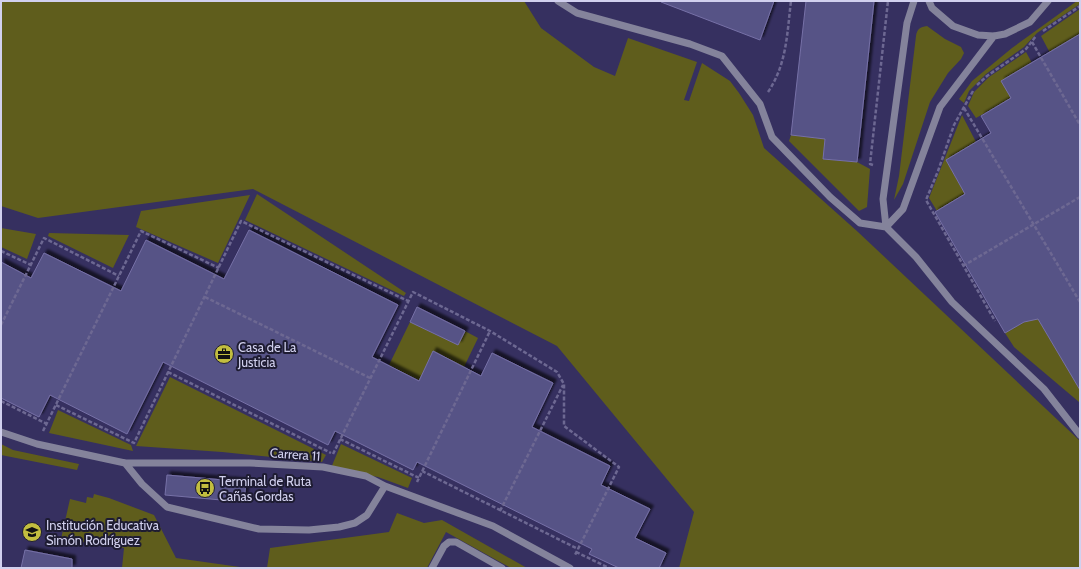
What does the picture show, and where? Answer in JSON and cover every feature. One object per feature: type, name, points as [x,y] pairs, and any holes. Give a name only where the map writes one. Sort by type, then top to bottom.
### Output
[{"type":"street","points":[[558,1],[577,12],[690,44],[722,56],[760,104],[772,137],[830,197],[860,223],[886,227],[916,257],[952,302],[1044,389],[1080,436]]},
{"type":"street","points":[[886,227],[883,199],[907,23],[914,1]]},
{"type":"street","points":[[929,1],[932,8],[953,26],[978,35],[994,36],[1005,34],[1030,22],[1048,1]]},
{"type":"street","points":[[886,227],[903,209],[940,107],[994,36]]},
{"type":"street","name":"Carrera 11","points":[[1,432],[37,444],[125,463],[250,463],[323,467],[366,476],[385,486],[493,526],[570,568]]},
{"type":"street","points":[[125,463],[142,484],[167,507],[259,529],[309,530],[339,527],[355,523],[367,515],[385,486]]},
{"type":"street","points":[[432,568],[444,546],[449,542],[456,542],[502,568]]},
{"type":"path","points":[[760,104],[774,83],[784,56],[791,1]]},
{"type":"path","points":[[888,1],[870,164],[888,167]]},
{"type":"path","points":[[997,324],[926,200],[954,125],[972,92],[979,83],[1026,49],[1038,34],[1080,6]]},
{"type":"path","points":[[1032,42],[1080,125]]},
{"type":"path","points":[[964,108],[1080,302]]},
{"type":"path","points":[[963,266],[1080,197]]},
{"type":"path","points":[[56,405],[134,443],[241,221],[408,301]]},
{"type":"path","points":[[37,444],[141,231],[219,268]]},
{"type":"path","points":[[1,325],[44,238],[119,276]]},
{"type":"path","points":[[1,251],[31,265]]},
{"type":"path","points":[[323,467],[333,454],[413,292],[490,331],[556,372],[564,384],[564,426],[619,467],[577,550],[570,568]]},
{"type":"path","points":[[205,297],[370,378]]},
{"type":"path","points":[[410,495],[490,331]]},
{"type":"path","points":[[168,372],[333,454]]},
{"type":"path","points":[[493,526],[564,384]]},
{"type":"path","points":[[1,401],[47,424]]},
{"type":"path","points":[[340,439],[419,478]]},
{"type":"path","points":[[422,470],[609,568]]},
{"type":"shaded area","points":[[1,1],[524,1],[541,28],[594,67],[615,76],[628,38],[697,62],[684,100],[689,101],[702,63],[730,81],[739,93],[753,115],[764,148],[858,232],[1079,440],[1080,568],[679,568],[694,512],[557,346],[253,189],[38,218],[1,206]]},
{"type":"shaded area","points":[[1077,1],[1080,1],[1080,4],[1037,33],[1024,47],[986,74],[969,91],[964,103],[959,99],[972,81],[1012,48]]},
{"type":"shaded area","points":[[1080,9],[1080,35],[1050,53],[1041,36]]},
{"type":"shaded area","points":[[927,26],[945,39],[961,47],[964,53],[961,59],[948,73],[930,102],[903,184],[894,200],[899,176],[916,36],[919,29]]},
{"type":"shaded area","points":[[1026,52],[1032,63],[1011,98],[976,118],[968,106],[974,92],[989,77]]},
{"type":"shaded area","points":[[962,115],[976,142],[946,160],[965,194],[937,211],[929,198]]},
{"type":"shaded area","points":[[791,135],[825,139],[823,159],[857,162],[870,169],[867,207],[859,211],[789,141]]},
{"type":"shaded area","points":[[257,194],[406,293],[404,296],[245,220]]},
{"type":"shaded area","points":[[250,195],[218,263],[136,227],[141,211]]},
{"type":"shaded area","points":[[1,228],[36,234],[27,259],[1,247]]},
{"type":"shaded area","points":[[49,233],[129,235],[113,268],[48,236]]},
{"type":"shaded area","points":[[1036,315],[1080,389],[1080,402],[1014,347],[1005,333]]},
{"type":"shaded area","points":[[410,322],[441,337],[448,322],[478,338],[464,367],[434,351],[450,396],[389,365]]},
{"type":"shaded area","points":[[170,377],[326,455],[322,462],[222,452],[136,446]]},
{"type":"shaded area","points":[[58,410],[131,445],[133,451],[49,433]]},
{"type":"shaded area","points":[[1,444],[13,450],[79,464],[77,470],[1,455]]},
{"type":"shaded area","points":[[341,444],[412,478],[408,488],[378,477],[331,468]]},
{"type":"shaded area","points":[[94,494],[154,515],[176,558],[247,568],[122,568],[124,548],[61,539],[70,499],[86,503],[87,497],[93,498]]},
{"type":"shaded area","points":[[397,513],[424,523],[442,520],[527,568],[511,568],[446,532],[427,568],[267,568],[270,548],[389,532]]},
{"type":"building","points":[[774,1],[760,40],[661,2]]},
{"type":"building","points":[[806,1],[874,1],[857,162],[823,159],[825,139],[791,135]]},
{"type":"building","points":[[1080,34],[1080,390],[1038,319],[1024,322],[1005,333],[935,212],[965,194],[946,160],[991,133],[981,116],[1011,98],[1001,81]]},
{"type":"building","points":[[249,230],[398,305],[372,357],[419,381],[433,351],[481,376],[492,353],[553,383],[532,427],[610,466],[601,485],[650,509],[635,538],[666,553],[659,568],[619,568],[589,554],[592,549],[417,462],[413,470],[335,431],[328,445],[163,362],[127,434],[50,395],[39,417],[1,398],[1,262],[31,278],[44,253],[121,291],[146,240],[224,279]]},
{"type":"building","points":[[417,307],[465,331],[458,345],[410,322]]},
{"type":"building","name":"Terminal de Ruta Cañas Gordas","points":[[167,475],[246,482],[244,502],[165,495]]},
{"type":"building","points":[[25,550],[72,559],[72,568],[21,568]]},
{"type":"place","name":"Casa de La Justicia","points":[[224,354]]},
{"type":"place","name":"Terminal de Ruta Cañas Gordas","points":[[205,488]]},
{"type":"place","name":"Institución Educativa Simón Rodríguez","points":[[32,532]]}]
